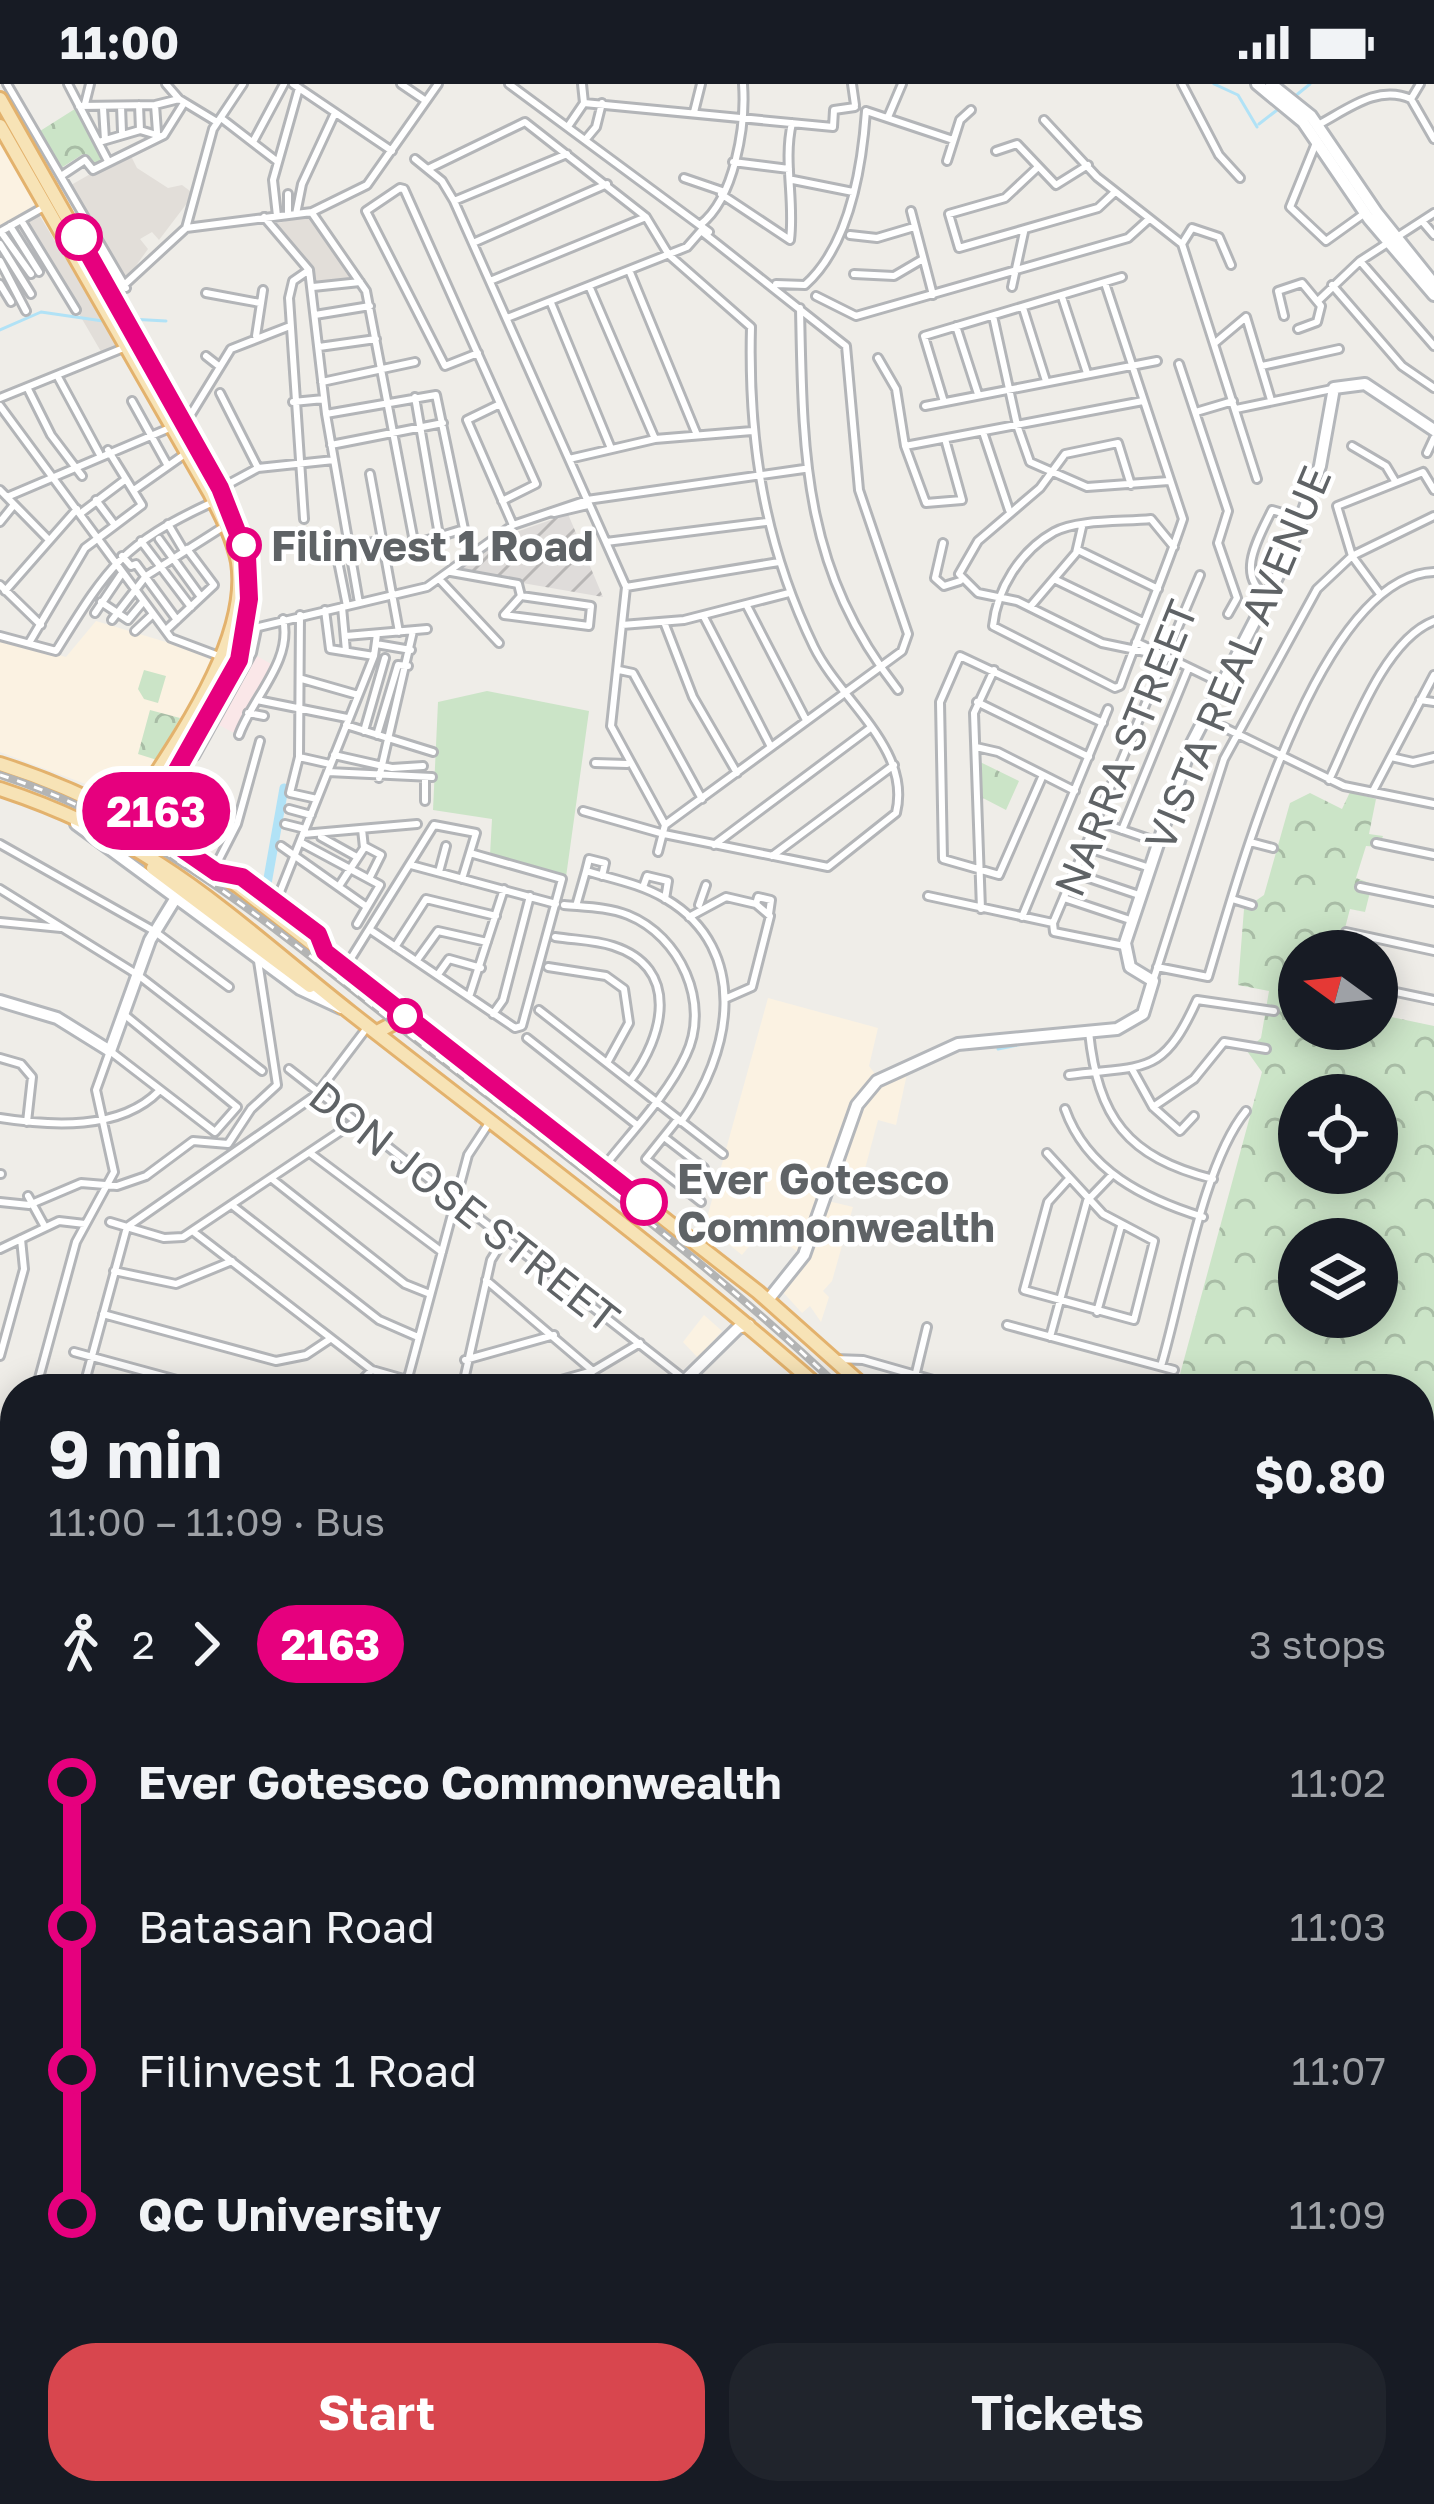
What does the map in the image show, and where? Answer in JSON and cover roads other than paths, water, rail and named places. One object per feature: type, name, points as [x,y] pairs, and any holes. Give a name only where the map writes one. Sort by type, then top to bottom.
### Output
[{"type":"main road","points":[[0,99],[9,123],[92,245],[126,346],[177,426],[187,453],[217,495],[238,570],[242,631],[222,674],[146,797],[119,812]]},
{"type":"main road","points":[[9,123],[55,193],[107,300],[247,557],[236,667],[156,811],[154,830]]},
{"type":"main road","points":[[156,811],[144,810],[146,797],[222,657],[242,631]]},
{"type":"main road","points":[[0,764],[84,795],[154,830],[274,907],[429,1035],[768,1300],[851,1374]]},
{"type":"main road","points":[[0,789],[76,817],[140,849],[222,904],[350,1012]]},
{"type":"main road","points":[[76,817],[93,812],[84,795]]},
{"type":"main road","points":[[140,849],[139,834],[154,830]]},
{"type":"main road","points":[[153,868],[491,1119],[803,1374]]},
{"type":"main road","points":[[373,1029],[394,1023],[394,1007]]},
{"type":"main road","points":[[413,1060],[409,1043],[416,1034],[429,1035]]},
{"type":"street","points":[[7,84],[9,123],[55,193]]},
{"type":"street","points":[[68,84],[109,161]]},
{"type":"street","points":[[82,105],[90,84]]},
{"type":"street","points":[[166,84],[181,101],[254,140],[278,162]]},
{"type":"street","points":[[107,300],[186,228],[219,120],[243,84]]},
{"type":"street","points":[[401,84],[426,101]]},
{"type":"street","points":[[186,228],[312,212],[367,185],[437,84]]},
{"type":"street","points":[[509,84],[778,285],[798,288],[814,277],[853,192],[866,111]]},
{"type":"street","points":[[568,126],[584,103],[582,84]]},
{"type":"street","points":[[694,112],[700,84]]},
{"type":"street","points":[[508,318],[670,255],[702,228],[734,162],[742,84]]},
{"type":"street","points":[[852,84],[855,107]]},
{"type":"street","points":[[888,116],[902,84]]},
{"type":"street","points":[[1182,84],[1219,155],[1240,178]]},
{"type":"street","points":[[1411,99],[1420,84]]},
{"type":"street","points":[[254,140],[292,85]]},
{"type":"street","points":[[292,85],[392,151]]},
{"type":"street","points":[[277,216],[273,180],[292,85]]},
{"type":"street","points":[[1268,86],[1313,128],[1369,211]]},
{"type":"street","points":[[1313,128],[1390,92],[1411,99],[1434,139]]},
{"type":"street","points":[[82,105],[104,108],[181,101]]},
{"type":"street","points":[[10,226],[35,273],[0,232],[55,193],[85,160],[93,170],[159,134],[181,101]]},
{"type":"street","points":[[584,103],[834,127],[835,110],[855,107],[953,140]]},
{"type":"street","points":[[586,139],[596,127],[602,103]]},
{"type":"street","points":[[139,105],[140,130]]},
{"type":"street","points":[[155,105],[159,134]]},
{"type":"street","points":[[121,106],[122,133]]},
{"type":"street","points":[[102,141],[104,108]]},
{"type":"street","points":[[947,160],[960,120],[971,110]]},
{"type":"street","points":[[292,214],[335,113]]},
{"type":"street","points":[[1044,120],[1115,192],[1182,244],[1257,479]]},
{"type":"street","points":[[428,169],[523,122],[608,183],[646,217],[670,255],[752,327],[752,431],[766,521],[789,593],[842,695],[896,764],[896,813],[830,866],[714,845],[583,811]]},
{"type":"street","points":[[683,178],[722,193],[790,240],[793,180],[786,150],[792,124]]},
{"type":"street","points":[[1313,128],[1317,142],[1369,211],[1434,284]]},
{"type":"street","points":[[102,141],[140,130],[159,134]]},
{"type":"street","points":[[1317,142],[1290,207],[1326,241],[1369,211]]},
{"type":"street","points":[[996,151],[1017,144],[1056,185],[1088,165]]},
{"type":"street","points":[[454,201],[568,154]]},
{"type":"street","points":[[415,159],[454,201],[626,586],[611,726],[664,830]]},
{"type":"street","points":[[734,162],[790,169]]},
{"type":"street","points":[[1038,167],[1005,198],[949,214],[960,248],[1024,232],[1045,219],[1097,208],[1115,192]]},
{"type":"street","points":[[793,180],[853,192]]},
{"type":"street","points":[[473,243],[608,183]]},
{"type":"street","points":[[478,353],[445,366],[366,210],[400,188],[478,353],[536,484],[502,501]]},
{"type":"street","points":[[288,194],[292,214]]},
{"type":"street","points":[[312,212],[361,282],[370,306],[415,548]]},
{"type":"street","points":[[911,212],[933,296]]},
{"type":"street","points":[[1298,329],[1317,322],[1319,300],[1360,261],[1434,213]]},
{"type":"street","points":[[264,217],[309,270],[326,414],[359,603]]},
{"type":"street","points":[[490,281],[646,217]]},
{"type":"street","points":[[816,296],[856,316],[1128,238],[1149,219]]},
{"type":"street","points":[[21,220],[76,310]]},
{"type":"street","points":[[1422,221],[1434,236]]},
{"type":"street","points":[[850,235],[877,238],[914,227]]},
{"type":"street","points":[[658,852],[664,830],[902,651],[908,621],[860,490],[846,346],[702,228]]},
{"type":"street","points":[[1182,244],[1192,228],[1219,237],[1232,265]]},
{"type":"street","points":[[1012,287],[1024,232]]},
{"type":"street","points":[[1393,240],[1434,296]]},
{"type":"street","points":[[0,244],[31,294]]},
{"type":"street","points":[[92,245],[125,288]]},
{"type":"street","points":[[854,274],[894,277],[924,259]]},
{"type":"street","points":[[0,260],[26,311]]},
{"type":"street","points":[[1360,261],[1434,346]]},
{"type":"street","points":[[304,519],[296,463],[290,326],[291,285],[309,270]]},
{"type":"street","points":[[628,270],[697,435]]},
{"type":"street","points":[[944,402],[924,336],[1122,277]]},
{"type":"street","points":[[313,287],[361,282]]},
{"type":"street","points":[[1105,283],[1184,516],[1174,547],[1120,686],[1112,688],[997,632],[992,622],[1011,571],[1054,532],[1151,519],[1174,547]]},
{"type":"street","points":[[1284,316],[1280,290],[1302,283],[1319,300]]},
{"type":"street","points":[[0,284],[11,302]]},
{"type":"street","points":[[1332,285],[1402,366],[1434,388]]},
{"type":"street","points":[[590,287],[655,439]]},
{"type":"street","points":[[256,335],[262,290]]},
{"type":"street","points":[[206,293],[260,303]]},
{"type":"street","points":[[1062,296],[1087,373]]},
{"type":"street","points":[[551,303],[610,446]]},
{"type":"street","points":[[315,315],[370,306]]},
{"type":"street","points":[[800,307],[804,469],[829,562],[880,668],[898,690]]},
{"type":"street","points":[[1023,308],[1046,381]]},
{"type":"street","points":[[993,316],[1016,425],[1030,462],[1087,487],[1169,481]]},
{"type":"street","points":[[1215,344],[1246,317],[1271,400]]},
{"type":"street","points":[[50,539],[3,494],[177,426],[231,349],[256,335],[290,326]]},
{"type":"street","points":[[956,326],[978,394]]},
{"type":"street","points":[[319,347],[376,339]]},
{"type":"street","points":[[126,346],[0,402],[165,630],[178,642],[222,657]]},
{"type":"street","points":[[1262,366],[1339,349]]},
{"type":"street","points":[[206,356],[220,367]]},
{"type":"street","points":[[878,358],[896,389],[905,446],[926,503],[962,500],[945,439]]},
{"type":"street","points":[[925,406],[1157,361]]},
{"type":"street","points":[[322,382],[416,362]]},
{"type":"street","points":[[1179,364],[1228,511],[1218,543],[1238,602],[1228,614]]},
{"type":"street","points":[[28,644],[76,560],[142,505],[58,376]]},
{"type":"street","points":[[1196,412],[1366,384],[1434,434],[1427,453]]},
{"type":"street","name":"VISTA REAL AVENUE","points":[[1124,946],[1191,745],[1268,596],[1301,518],[1320,466],[1334,388]]},
{"type":"street","points":[[28,389],[51,436],[82,476]]},
{"type":"street","points":[[220,393],[258,468]]},
{"type":"street","points":[[326,414],[434,394],[464,529],[440,541],[385,553]]},
{"type":"street","points":[[415,396],[440,541]]},
{"type":"street","points":[[293,402],[324,399]]},
{"type":"street","points":[[132,401],[168,466]]},
{"type":"street","points":[[905,446],[1143,401]]},
{"type":"street","points":[[500,404],[466,421],[513,525]]},
{"type":"street","points":[[331,445],[443,423]]},
{"type":"street","points":[[569,459],[655,439],[752,431]]},
{"type":"street","points":[[983,431],[1009,510]]},
{"type":"street","points":[[960,581],[964,558],[1009,510],[1040,488],[1065,454],[1118,443],[1131,485]]},
{"type":"street","points":[[1352,446],[1385,466],[1395,482]]},
{"type":"street","points":[[134,490],[187,453]]},
{"type":"street","points":[[0,636],[56,651],[114,562],[141,541],[258,468],[334,460]]},
{"type":"street","points":[[242,631],[440,580],[513,525],[551,512],[591,501],[804,469]]},
{"type":"street","points":[[370,474],[399,632]]},
{"type":"street","points":[[1380,594],[1352,556],[1337,507],[1426,474],[1434,490]]},
{"type":"street","points":[[41,626],[1,587],[79,511],[126,479]]},
{"type":"street","points":[[97,500],[114,524]]},
{"type":"street","points":[[0,522],[14,505]]},
{"type":"street","points":[[1268,596],[1254,585],[1248,566],[1272,510],[1301,518]]},
{"type":"street","points":[[768,1300],[809,1245],[854,1112],[871,1086],[905,1064],[958,1044],[1137,1023],[1236,733],[1317,589],[1352,556],[1434,516]]},
{"type":"street","points":[[606,542],[766,521]]},
{"type":"street","points":[[165,630],[214,585],[169,524]]},
{"type":"street","points":[[112,620],[146,576],[226,525]]},
{"type":"street","points":[[1030,607],[1078,550],[1082,527]]},
{"type":"street","points":[[159,539],[201,597]]},
{"type":"street","points":[[304,558],[382,540]]},
{"type":"street","points":[[141,541],[191,607]]},
{"type":"street","points":[[943,543],[934,578],[944,586],[960,581],[1030,607],[1102,643],[1134,646],[1220,683]]},
{"type":"street","points":[[335,550],[345,606],[346,651]]},
{"type":"street","points":[[1078,550],[1158,590]]},
{"type":"street","points":[[122,556],[146,576],[177,620]]},
{"type":"street","points":[[626,586],[779,562]]},
{"type":"street","points":[[1229,569],[1248,566]]},
{"type":"street","points":[[451,572],[518,584],[520,596],[505,615],[589,626],[591,606],[520,596]]},
{"type":"street","points":[[1157,967],[1208,976],[1281,758],[1352,621],[1380,594],[1418,572],[1434,572]]},
{"type":"street","points":[[94,613],[122,573]]},
{"type":"street","name":"NARRA STREET","points":[[1052,923],[1200,575]]},
{"type":"street","points":[[1054,579],[1144,622]]},
{"type":"street","points":[[440,580],[499,643]]},
{"type":"street","points":[[622,625],[704,615],[789,593]]},
{"type":"street","points":[[101,602],[128,620],[144,602]]},
{"type":"street","points":[[747,605],[806,720]]},
{"type":"street","points":[[325,610],[330,649],[374,656]]},
{"type":"street","points":[[135,632],[153,614]]},
{"type":"street","points":[[300,615],[299,757],[290,793],[317,799]]},
{"type":"street","points":[[704,615],[771,747]]},
{"type":"street","points":[[238,735],[281,649],[283,619]]},
{"type":"street","points":[[1329,780],[1395,652],[1413,629],[1434,621]]},
{"type":"street","points":[[664,622],[693,697],[737,773]]},
{"type":"street","points":[[346,637],[427,629]]},
{"type":"street","points":[[379,778],[413,631]]},
{"type":"street","points":[[274,907],[374,656],[377,634]]},
{"type":"street","points":[[376,644],[411,650]]},
{"type":"street","points":[[1042,775],[1002,873],[980,874],[946,862],[940,702],[962,656],[1103,723]]},
{"type":"street","points":[[364,731],[385,658]]},
{"type":"street","points":[[377,735],[398,665],[408,665]]},
{"type":"street","points":[[1122,830],[1188,669]]},
{"type":"street","points":[[619,670],[633,674],[702,799]]},
{"type":"street","points":[[981,909],[977,702],[994,670]]},
{"type":"street","points":[[1372,790],[1434,675]]},
{"type":"street","points":[[302,679],[358,695]]},
{"type":"street","points":[[362,685],[376,689]]},
{"type":"street","points":[[256,700],[299,707],[433,752]]},
{"type":"street","points":[[1420,700],[1434,702]]},
{"type":"street","points":[[977,702],[1089,757]]},
{"type":"street","points":[[1022,917],[1108,709]]},
{"type":"street","points":[[248,713],[264,716]]},
{"type":"street","points":[[195,755],[207,726]]},
{"type":"street","points":[[1223,727],[1329,780],[1434,804]]},
{"type":"street","points":[[714,845],[870,728]]},
{"type":"street","points":[[215,870],[237,824],[260,742]]},
{"type":"street","points":[[976,747],[1075,791]]},
{"type":"street","points":[[299,757],[379,778],[429,777],[425,800]]},
{"type":"street","points":[[1389,757],[1413,761],[1434,757]]},
{"type":"street","points":[[596,763],[627,764]]},
{"type":"street","points":[[331,764],[423,766]]},
{"type":"street","points":[[772,856],[896,764]]},
{"type":"street","points":[[48,806],[299,989],[350,1012]]},
{"type":"street","points":[[289,809],[310,815]]},
{"type":"street","points":[[1096,820],[1159,842]]},
{"type":"street","points":[[285,824],[380,885],[357,924]]},
{"type":"street","points":[[303,835],[417,824]]},
{"type":"street","points":[[345,968],[436,824],[474,831],[462,878]]},
{"type":"street","points":[[339,886],[364,846],[362,829]]},
{"type":"street","points":[[318,835],[358,858]]},
{"type":"street","points":[[1250,842],[1273,848]]},
{"type":"street","points":[[1376,842],[1434,855]]},
{"type":"street","points":[[0,844],[154,931],[229,987]]},
{"type":"street","points":[[281,846],[367,907]]},
{"type":"street","points":[[364,846],[382,857],[369,878]]},
{"type":"street","points":[[439,872],[446,847]]},
{"type":"street","points":[[1085,847],[1150,868]]},
{"type":"street","points":[[372,932],[493,1014],[522,1027],[560,904],[561,877],[470,853]]},
{"type":"street","points":[[411,865],[560,904],[613,910],[642,922],[670,945],[686,974],[694,1010],[692,1038],[656,1101],[602,1169]]},
{"type":"street","points":[[576,906],[586,872],[643,887],[688,917],[713,955],[727,998],[716,1067],[646,1159],[700,1202]]},
{"type":"street","points":[[1074,873],[1141,895]]},
{"type":"street","points":[[643,887],[646,876],[668,881],[665,899]]},
{"type":"street","points":[[699,909],[706,885]]},
{"type":"street","points":[[1360,886],[1434,902]]},
{"type":"street","points":[[0,889],[138,975],[262,1071]]},
{"type":"street","points":[[469,997],[504,889]]},
{"type":"street","points":[[40,1374],[85,1224],[107,1187],[115,1160],[97,1082],[154,931],[177,896]]},
{"type":"street","points":[[493,1014],[503,1000],[530,896]]},
{"type":"street","points":[[928,896],[1052,923],[1054,932],[1124,946],[1134,973],[1153,981]]},
{"type":"street","points":[[688,917],[722,897],[755,904],[769,914],[752,987],[746,994],[727,998]]},
{"type":"street","points":[[1064,898],[1132,921]]},
{"type":"street","points":[[395,947],[426,899],[496,916]]},
{"type":"street","points":[[1232,899],[1252,905]]},
{"type":"street","points":[[0,922],[61,928]]},
{"type":"street","points":[[417,960],[438,931],[488,942]]},
{"type":"street","points":[[555,937],[613,946],[640,960],[655,979],[662,997],[660,1027],[630,1081]]},
{"type":"street","points":[[1398,943],[1434,951]]},
{"type":"street","points":[[0,1202],[30,1200],[78,1184],[107,1187],[146,1176],[193,1141],[226,1145],[255,1104],[276,1087],[258,958]]},
{"type":"street","points":[[439,974],[449,959],[481,968]]},
{"type":"street","points":[[548,968],[607,976],[624,989],[629,1023],[607,1063]]},
{"type":"street","points":[[1398,992],[1434,1000]]},
{"type":"street","points":[[1069,1076],[1132,1069],[1165,1055],[1179,1040],[1197,1000],[1274,1011]]},
{"type":"street","points":[[0,1001],[57,1018],[110,1051],[215,1132],[236,1105],[125,1015]]},
{"type":"street","points":[[538,1010],[723,1154]]},
{"type":"street","points":[[87,1374],[127,1228],[319,1092],[373,1029]]},
{"type":"street","points":[[1089,1032],[1092,1072],[1104,1103],[1135,1146],[1167,1165],[1213,1179]]},
{"type":"street","points":[[527,1039],[637,1125]]},
{"type":"street","points":[[1153,1107],[1194,1079],[1224,1042],[1266,1049]]},
{"type":"street","points":[[0,1058],[22,1064],[32,1078],[27,1122]]},
{"type":"street","name":"DON JOSE STREET","points":[[289,1069],[640,1343],[673,1374]]},
{"type":"street","points":[[1132,1069],[1153,1107],[1182,1132],[1194,1117]]},
{"type":"street","points":[[0,1118],[27,1122],[103,1118],[159,1091]]},
{"type":"street","points":[[1065,1109],[1087,1148],[1112,1174],[1156,1202],[1203,1216]]},
{"type":"street","points":[[1161,1366],[1213,1179],[1225,1144],[1246,1111]]},
{"type":"street","points":[[409,1374],[470,1150],[491,1119]]},
{"type":"street","points":[[110,1222],[173,1239],[194,1232],[356,1121]]},
{"type":"street","points":[[664,1138],[704,1170],[688,1192]]},
{"type":"street","points":[[310,1153],[442,1252]]},
{"type":"street","points":[[1046,1153],[1087,1201],[1121,1226],[1154,1241],[1134,1320],[1024,1287],[1048,1202],[1067,1181]]},
{"type":"street","points":[[1051,1337],[1087,1201],[1112,1174]]},
{"type":"street","points":[[272,1179],[405,1284],[430,1294]]},
{"type":"street","points":[[30,1200],[45,1227]]},
{"type":"street","points":[[233,1206],[379,1320],[418,1337]]},
{"type":"street","points":[[0,1249],[64,1220],[85,1224]]},
{"type":"street","points":[[1097,1312],[1121,1226]]},
{"type":"street","points":[[194,1232],[382,1374]]},
{"type":"street","points":[[463,1374],[485,1280],[493,1255],[506,1237]]},
{"type":"street","points":[[0,1353],[25,1263],[21,1239]]},
{"type":"street","points":[[114,1271],[176,1284],[232,1261]]},
{"type":"street","points":[[485,1280],[593,1371]]},
{"type":"street","points":[[3,1298],[15,1300]]},
{"type":"street","points":[[103,1314],[276,1361],[306,1355],[330,1339]]},
{"type":"street","points":[[697,1374],[742,1324]]},
{"type":"street","points":[[1007,1325],[1174,1370]]},
{"type":"street","points":[[916,1374],[927,1328]]},
{"type":"street","points":[[464,1360],[555,1335]]},
{"type":"street","points":[[582,1374],[640,1343]]},
{"type":"street","points":[[74,1352],[155,1374]]},
{"type":"street","points":[[835,1359],[863,1360],[909,1374]]},
{"type":"street","points":[[368,1374],[372,1370]]},
{"type":"waterway","points":[[1214,84],[1238,95],[1257,127]]},
{"type":"waterway","points":[[1294,97],[1310,84]]},
{"type":"waterway","points":[[1259,124],[1281,107]]},
{"type":"waterway","points":[[0,330],[41,312],[103,321]]},
{"type":"waterway","points":[[130,319],[166,321]]},
{"type":"waterway","points":[[267,884],[284,788]]},
{"type":"waterway","points":[[998,1049],[1032,1042]]},
{"type":"tunnel","points":[[141,854],[137,829],[153,795]]},
{"type":"railway","points":[[0,775],[119,826],[229,895],[642,1216],[824,1374]]},
{"type":"place","name":"Filinvest 1 Road","points":[[244,545]]},
{"type":"place","name":"Ever Gotesco Commonwealth","points":[[644,1202]]}]
